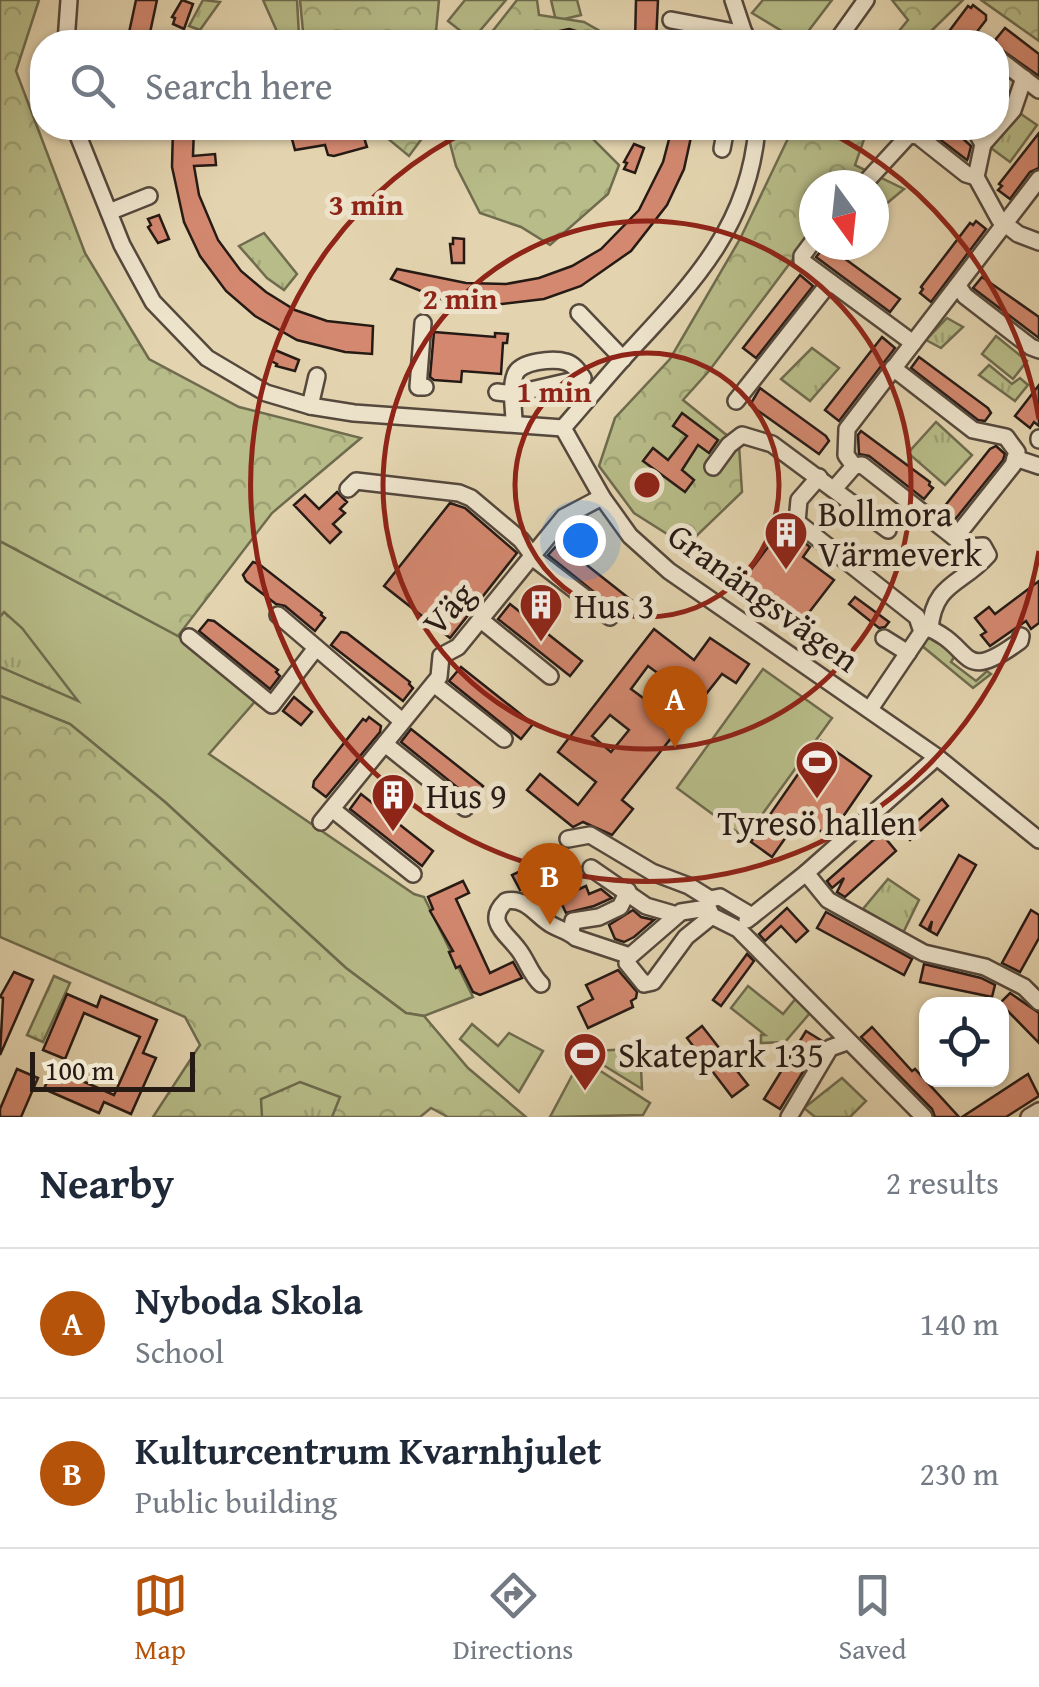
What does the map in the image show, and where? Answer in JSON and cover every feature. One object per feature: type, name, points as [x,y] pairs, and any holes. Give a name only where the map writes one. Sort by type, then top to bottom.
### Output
[{"type":"street","points":[[67,30],[69,0]]},
{"type":"street","points":[[733,0],[743,30]]},
{"type":"street","points":[[845,30],[866,0]]},
{"type":"street","points":[[671,20],[700,30]]},
{"type":"street","points":[[1009,67],[1039,90]]},
{"type":"street","points":[[1009,114],[1024,78]]},
{"type":"street","points":[[80,140],[122,245],[153,302],[207,358],[266,392],[310,406],[354,413],[563,428],[688,288],[723,241],[748,186],[755,140]]},
{"type":"street","points":[[722,149],[724,140]]},
{"type":"street","points":[[877,170],[904,140]]},
{"type":"street","points":[[921,140],[976,178],[1012,229],[1039,242]]},
{"type":"street","points":[[980,140],[982,144]]},
{"type":"street","points":[[976,178],[986,140]]},
{"type":"street","points":[[854,466],[846,454],[848,429],[958,286],[1012,229],[1039,178]]},
{"type":"street","points":[[109,212],[149,196]]},
{"type":"street","points":[[802,260],[913,343]]},
{"type":"street","points":[[736,401],[830,282]]},
{"type":"street","points":[[958,286],[1039,350]]},
{"type":"street","points":[[579,313],[600,328],[623,359]]},
{"type":"street","points":[[423,323],[418,387],[425,387]]},
{"type":"street","points":[[834,489],[854,466],[862,465],[955,538],[1015,458],[1014,445],[1006,437],[973,430],[894,368]]},
{"type":"street","points":[[310,406],[317,376]]},
{"type":"street","points":[[506,393],[514,423]]},
{"type":"street","name":"Granängsvägen","points":[[563,428],[602,497],[630,536],[669,571],[938,757],[1039,840]]},
{"type":"street","points":[[713,467],[742,435],[772,444],[888,530]]},
{"type":"street","points":[[1015,458],[1039,466]]},
{"type":"street","points":[[819,477],[800,500],[797,522],[925,627],[974,662],[984,664],[1020,641],[1020,636]]},
{"type":"street","points":[[348,488],[356,480],[459,492],[534,553],[536,560],[610,617]]},
{"type":"street","name":"Väg","points":[[413,874],[327,816],[434,684],[442,656],[458,647],[564,517],[602,497]]},
{"type":"street","name":"Granängsvägen","points":[[870,710],[922,632],[940,594],[988,556],[983,546],[966,547],[955,538]]},
{"type":"street","points":[[278,616],[402,721]]},
{"type":"street","points":[[481,620],[550,676]]},
{"type":"street","points":[[190,638],[272,705],[316,648]]},
{"type":"street","points":[[884,638],[908,653]]},
{"type":"street","points":[[434,684],[504,739]]},
{"type":"street","points":[[385,744],[465,808]]},
{"type":"street","points":[[738,929],[938,757]]},
{"type":"street","points":[[568,839],[590,836],[652,872],[689,886],[738,929],[924,1117]]},
{"type":"street","points":[[591,868],[646,906],[677,915]]},
{"type":"street","points":[[806,873],[828,900],[924,953],[985,966],[1024,988],[1039,1002]]},
{"type":"street","points":[[571,932],[573,920],[598,917],[620,908],[628,891]]},
{"type":"street","points":[[710,908],[677,915],[630,956],[626,963],[638,980],[644,984],[653,982],[720,898],[752,916]]},
{"type":"street","points":[[541,984],[497,925],[500,907],[515,900],[576,938],[630,956]]},
{"type":"street","points":[[789,1117],[830,1048],[847,1042]]},
{"type":"street","points":[[1028,1117],[1039,1111]]},
{"type":"green space","points":[[0,0],[39,0],[16,71],[30,108],[30,140],[42,140],[85,253],[149,359],[239,407],[361,438],[272,513],[178,636],[0,541]]},
{"type":"green space","points":[[203,0],[220,2],[200,30],[189,26]]},
{"type":"green space","points":[[263,0],[297,0],[299,30],[276,30]]},
{"type":"green space","points":[[300,0],[439,0],[436,30],[303,30]]},
{"type":"green space","points":[[465,0],[506,0],[480,30],[459,30],[448,21]]},
{"type":"green space","points":[[517,0],[537,0],[539,15],[584,22],[598,30],[493,30]]},
{"type":"green space","points":[[551,0],[577,0],[581,15],[556,21]]},
{"type":"green space","points":[[763,0],[832,0],[809,30],[780,30],[752,13]]},
{"type":"green space","points":[[892,0],[963,0],[932,30],[900,30],[908,20]]},
{"type":"green space","points":[[981,0],[1039,0],[1039,41]]},
{"type":"green space","points":[[1021,114],[1037,125],[1010,162],[991,148],[998,140],[1009,140],[1009,128]]},
{"type":"green space","points":[[390,140],[421,140],[409,156]]},
{"type":"green space","points":[[449,140],[594,140],[619,165],[608,194],[550,245],[521,227],[480,213],[456,166]]},
{"type":"green space","points":[[787,140],[864,140],[855,165],[865,170],[799,170],[799,251],[683,400],[739,445],[742,492],[686,546],[634,513],[599,466],[615,418],[670,359],[740,239]]},
{"type":"green space","points":[[889,182],[904,189],[889,202]]},
{"type":"green space","points":[[264,233],[297,274],[284,290],[267,278],[239,246]]},
{"type":"green space","points":[[947,318],[963,327],[941,348],[926,340]]},
{"type":"green space","points":[[996,336],[1027,361],[1013,379],[982,354]]},
{"type":"green space","points":[[812,348],[839,368],[810,401],[781,379]]},
{"type":"green space","points":[[989,365],[1012,384],[1020,378],[1028,385],[1015,401],[979,375]]},
{"type":"green space","points":[[936,422],[972,455],[945,485],[908,453]]},
{"type":"green space","points":[[0,541],[178,636],[259,697],[209,754],[414,894],[424,897],[473,997],[424,1016],[406,1013],[346,968],[165,802],[70,724],[0,696]]},
{"type":"green space","points":[[4,612],[22,628],[78,701],[0,667],[0,617]]},
{"type":"green space","points":[[931,634],[956,654],[951,662],[976,681],[987,671],[991,674],[973,688],[921,645]]},
{"type":"green space","points":[[763,669],[832,718],[745,838],[677,788]]},
{"type":"green space","points":[[0,696],[70,724],[165,802],[346,968],[406,1013],[424,1016],[468,1068],[526,1117],[448,1117],[431,1108],[420,1117],[153,1117],[200,1045],[185,1017],[0,937]]},
{"type":"green space","points":[[888,879],[919,900],[903,933],[863,909]]},
{"type":"green space","points":[[54,976],[70,983],[43,1042],[27,1035]]},
{"type":"green space","points":[[748,986],[783,1014],[797,997],[810,1013],[785,1042],[761,1043],[761,1035],[765,1035],[731,1008]]},
{"type":"green space","points":[[472,1024],[498,1046],[509,1033],[543,1051],[519,1092],[460,1039]]},
{"type":"green space","points":[[640,1048],[642,1089],[595,1060],[598,1051]]},
{"type":"green space","name":"Skatepark 135","points":[[585,1061],[650,1103],[643,1115],[550,1117],[575,1070]]},
{"type":"green space","points":[[842,1078],[866,1101],[850,1117],[815,1117],[804,1108]]},
{"type":"green space","points":[[300,1082],[340,1097],[332,1117],[262,1117],[261,1099]]},
{"type":"building","points":[[136,0],[157,0],[151,30],[130,30]]},
{"type":"building","points":[[182,0],[193,4],[184,29],[173,24],[172,17]]},
{"type":"building","points":[[636,0],[658,0],[657,30],[635,30]]},
{"type":"building","points":[[973,5],[986,15],[978,30],[950,30],[968,6]]},
{"type":"building","points":[[1009,31],[1039,54],[1039,76],[1009,55]]},
{"type":"building","points":[[1039,133],[1039,168],[1030,172],[1010,199],[998,190],[1002,186],[999,184]]},
{"type":"building","points":[[173,140],[194,140],[193,156],[215,154],[216,165],[194,166],[199,195],[218,240],[241,271],[295,310],[327,321],[373,326],[372,354],[297,340],[255,316],[226,291],[200,256],[184,222],[172,167]]},
{"type":"building","points":[[292,140],[365,140],[367,147],[334,156],[328,155],[325,145],[295,150]]},
{"type":"building","points":[[669,140],[690,140],[684,169],[667,205],[631,251],[581,286],[544,299],[486,306],[443,300],[391,279],[397,269],[466,283],[506,284],[572,266],[601,249],[639,210],[663,162]]},
{"type":"building","points":[[941,140],[964,140],[971,146],[967,160]]},
{"type":"building","points":[[634,144],[644,148],[635,173],[624,169]]},
{"type":"building","points":[[159,215],[169,239],[158,243],[148,227],[148,219]]},
{"type":"building","points":[[976,221],[986,229],[931,302],[920,293],[921,287],[970,223]]},
{"type":"building","points":[[453,238],[464,239],[464,263],[452,263]]},
{"type":"building","points":[[820,260],[847,260],[900,299],[890,312]]},
{"type":"building","points":[[800,275],[813,286],[756,358],[743,348]]},
{"type":"building","points":[[982,277],[1039,317],[1039,338],[973,288]]},
{"type":"building","points":[[434,332],[495,337],[495,333],[508,334],[507,343],[503,343],[501,374],[462,371],[461,382],[434,380],[430,377]]},
{"type":"building","points":[[882,337],[895,348],[839,421],[825,410]]},
{"type":"building","points":[[275,350],[299,360],[295,371],[271,361]]},
{"type":"building","points":[[919,357],[988,408],[991,413],[985,421],[978,420],[911,368]]},
{"type":"building","points":[[1039,385],[1039,426],[1034,422],[1030,428],[1015,416]]},
{"type":"building","points":[[760,388],[826,436],[829,441],[819,454],[750,405]]},
{"type":"building","points":[[682,413],[718,440],[709,453],[698,445],[682,470],[694,480],[685,492],[643,461],[653,448],[668,460],[687,436],[673,426]]},
{"type":"building","points":[[861,431],[930,482],[933,488],[924,499],[869,456],[859,454]]},
{"type":"building","points":[[996,446],[1005,454],[1003,460],[953,522],[940,512]]},
{"type":"building","points":[[337,492],[347,502],[340,509],[345,513],[333,524],[341,532],[330,543],[294,505],[305,495],[319,509]]},
{"type":"building","points":[[450,503],[465,508],[517,553],[450,638],[384,586]]},
{"type":"building","name":"Bollmora Värmeverk","points":[[784,526],[810,547],[803,557],[834,580],[797,628],[740,584]]},
{"type":"building","points":[[559,543],[631,600],[620,613],[548,555]]},
{"type":"building","points":[[253,562],[322,613],[325,618],[315,631],[246,581],[243,575]]},
{"type":"building","points":[[1039,581],[1039,623],[1031,629],[1026,621],[990,646],[981,635],[986,632],[975,618],[989,607],[995,614]]},
{"type":"building","points":[[855,597],[889,622],[885,627],[879,628],[849,604]]},
{"type":"building","name":"Hus 3","points":[[510,604],[582,661],[570,676],[498,619]]},
{"type":"building","points":[[208,620],[278,670],[280,676],[270,689],[199,631]]},
{"type":"building","points":[[654,629],[694,660],[710,638],[749,664],[736,683],[722,674],[622,800],[633,809],[612,835],[583,822],[573,827],[527,790],[540,774],[578,805],[596,782],[558,752]],"holes":[[[648,666],[667,680],[650,703],[631,689]],[[610,715],[629,730],[611,752],[592,736]]]},
{"type":"building","points":[[341,632],[410,682],[413,688],[403,701],[331,645]]},
{"type":"building","points":[[813,633],[832,649],[826,655],[807,639]]},
{"type":"building","points":[[461,667],[533,724],[521,739],[449,681]]},
{"type":"building","points":[[294,697],[312,712],[301,725],[283,711]]},
{"type":"building","points":[[369,717],[381,726],[380,732],[326,797],[313,787],[314,781],[363,719]]},
{"type":"building","points":[[411,729],[483,786],[473,800],[401,742]]},
{"type":"building","name":"Tyresö hallen","points":[[821,741],[871,776],[829,837],[800,817],[772,857],[751,842]]},
{"type":"building","name":"Hus 9","points":[[361,794],[433,851],[422,866],[350,809]]},
{"type":"building","points":[[942,799],[948,806],[910,840],[904,833]]},
{"type":"building","points":[[881,833],[896,851],[845,897],[837,892],[844,878],[832,888],[827,881]]},
{"type":"building","points":[[554,855],[564,875],[529,891],[527,887],[520,890],[512,875]]},
{"type":"building","points":[[959,855],[976,865],[937,935],[930,931],[932,921],[928,930],[920,925]]},
{"type":"building","points":[[463,881],[469,893],[456,899],[490,973],[513,962],[522,978],[480,995],[473,992],[460,966],[456,968],[449,952],[453,951],[430,911],[433,909],[428,897]]},
{"type":"building","points":[[586,886],[589,894],[601,889],[612,898],[566,913],[559,898]]},
{"type":"building","points":[[787,908],[808,931],[796,942],[781,926],[765,941],[759,934]]},
{"type":"building","points":[[633,910],[654,920],[624,942],[615,939],[609,925]]},
{"type":"building","points":[[1031,910],[1039,915],[1039,938],[1020,972],[1002,963]]},
{"type":"building","points":[[826,912],[912,959],[904,975],[817,928]]},
{"type":"building","points":[[747,954],[754,961],[721,1006],[713,1000]]},
{"type":"building","points":[[924,964],[995,985],[992,997],[920,982]]},
{"type":"building","points":[[618,970],[637,992],[631,1001],[633,1007],[588,1028],[578,1007],[593,999],[586,985]]},
{"type":"building","points":[[14,972],[33,980],[0,1055],[0,997]]},
{"type":"building","points":[[1010,993],[1039,1013],[1039,1043],[1009,1012],[1006,997]]},
{"type":"building","points":[[67,994],[97,1007],[101,996],[157,1020],[143,1053],[156,1058],[131,1114],[104,1102],[99,1113],[44,1089],[53,1068],[114,1095],[140,1037],[84,1013],[65,1059],[43,1050]]},
{"type":"building","points":[[702,1026],[748,1085],[732,1097],[687,1038]]},
{"type":"building","points":[[872,1027],[912,1071],[919,1073],[919,1087],[932,1087],[959,1117],[935,1117],[932,1109],[861,1037]]},
{"type":"building","points":[[806,1031],[822,1041],[780,1109],[764,1099]]},
{"type":"building","points":[[17,1069],[38,1078],[21,1117],[0,1117],[0,1109]]},
{"type":"building","points":[[1028,1074],[1039,1096],[1006,1117],[962,1117],[1009,1087]]},
{"type":"place","name":"Bollmora Värmeverk","points":[[786,571]]},
{"type":"place","name":"Hus 3","points":[[541,643]]},
{"type":"place","name":"Nyboda Skola","points":[[675,748]]},
{"type":"place","name":"Tyresö hallen","points":[[817,800]]},
{"type":"place","name":"Hus 9","points":[[393,833]]},
{"type":"place","name":"Kulturcentrum Kvarnhjulet","points":[[550,925]]},
{"type":"place","name":"Skatepark 135","points":[[585,1092]]}]
